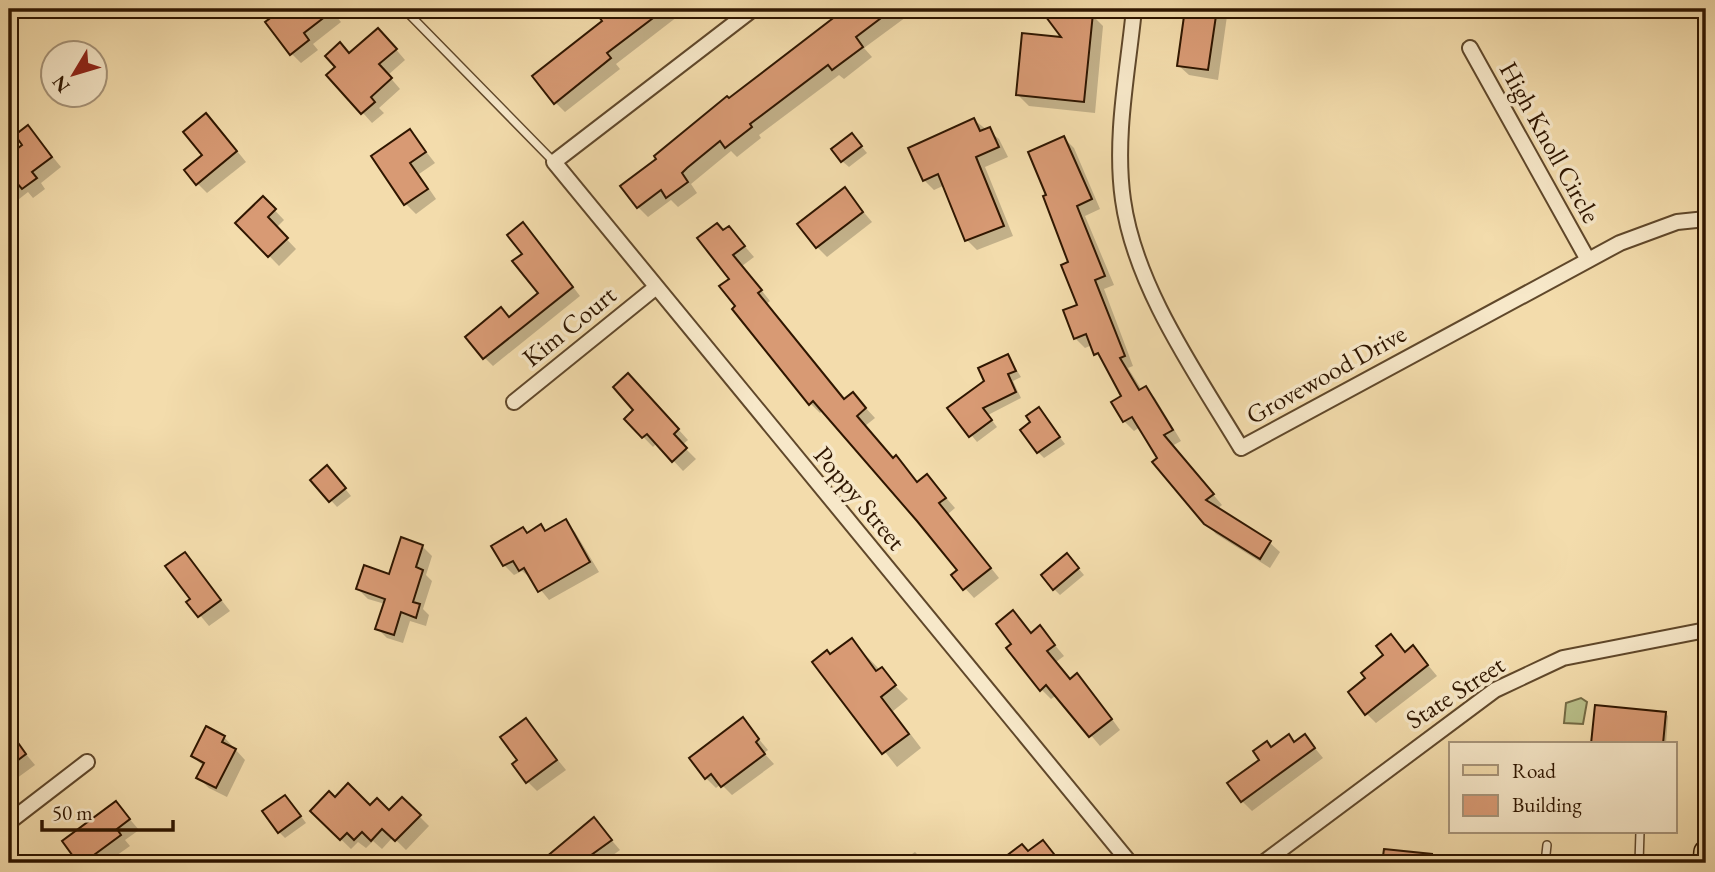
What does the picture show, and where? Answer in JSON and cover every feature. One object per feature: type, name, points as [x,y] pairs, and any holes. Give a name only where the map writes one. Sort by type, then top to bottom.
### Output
[{"type":"main road","points":[[1705,863],[1706,852]]},
{"type":"street","points":[[554,162],[753,9]]},
{"type":"street","name":"Grovewood Drive","points":[[1134,9],[1121,151],[1123,199],[1131,240],[1144,278],[1241,448],[1588,260],[1653,229],[1677,222],[1706,219]]},
{"type":"street","name":"High Knoll Circle","points":[[1470,48],[1588,260]]},
{"type":"street","name":"Poppy Street","points":[[554,162],[1130,863]]},
{"type":"street","name":"Kim Court","points":[[514,402],[655,288]]},
{"type":"street","name":"State Street","points":[[1263,863],[1495,690],[1563,658],[1706,630]]},
{"type":"street","points":[[9,822],[87,762]]},
{"type":"lane","points":[[404,9],[554,162]]},
{"type":"lane","points":[[1639,863],[1640,834]]},
{"type":"lane","points":[[1545,863],[1547,845]]},
{"type":"green space","points":[[1581,698],[1587,702],[1583,724],[1564,723],[1566,703]]},
{"type":"building","points":[[261,9],[335,9],[304,33],[309,40],[290,55],[265,22],[269,19]]},
{"type":"building","points":[[610,9],[665,9],[607,53],[611,58],[554,104],[532,76],[602,21],[599,17]]},
{"type":"building","points":[[845,9],[893,9],[856,37],[863,47],[832,70],[828,65],[750,124],[752,127],[725,148],[720,141],[682,173],[688,182],[666,198],[661,190],[637,208],[620,186],[656,159],[654,156],[727,96],[729,98]]},
{"type":"building","points":[[1040,9],[1093,13],[1084,102],[1016,95],[1022,33],[1061,37]]},
{"type":"building","points":[[1185,9],[1217,9],[1208,70],[1177,66]]},
{"type":"building","points":[[378,28],[397,49],[379,64],[392,78],[371,97],[375,102],[361,114],[326,75],[335,67],[325,56],[340,42],[349,53]]},
{"type":"building","points":[[206,113],[237,151],[196,185],[184,170],[202,155],[183,132]]},
{"type":"building","points":[[974,118],[980,131],[990,127],[999,147],[976,157],[1004,226],[965,241],[938,174],[923,181],[908,148]]},
{"type":"building","points":[[28,125],[52,157],[32,172],[37,178],[22,189],[17,183],[9,189],[9,155],[22,145],[15,135]]},
{"type":"building","points":[[410,129],[426,152],[410,163],[428,189],[404,205],[371,156]]},
{"type":"building","points":[[852,133],[862,146],[841,162],[831,149]]},
{"type":"building","points":[[1064,136],[1092,199],[1077,206],[1105,276],[1095,280],[1125,356],[1120,358],[1139,390],[1146,386],[1173,430],[1164,435],[1214,494],[1206,500],[1271,541],[1260,559],[1204,524],[1152,462],[1157,458],[1132,417],[1123,422],[1111,402],[1121,396],[1098,353],[1094,355],[1086,334],[1074,339],[1063,310],[1077,305],[1061,265],[1068,262],[1043,196],[1046,195],[1028,152]]},
{"type":"building","points":[[845,187],[863,212],[816,248],[797,224]]},
{"type":"building","points":[[263,196],[276,209],[268,217],[288,238],[268,257],[235,223]]},
{"type":"building","points":[[523,222],[573,287],[483,359],[465,337],[501,307],[509,317],[538,293],[512,261],[522,254],[507,235]]},
{"type":"building","points":[[717,223],[723,230],[729,226],[745,246],[733,255],[762,290],[758,293],[844,399],[853,392],[866,408],[857,416],[893,458],[896,455],[917,482],[927,474],[946,498],[939,503],[991,568],[963,590],[951,575],[957,570],[917,521],[813,401],[809,405],[732,309],[735,306],[719,286],[729,279],[697,238]]},
{"type":"building","points":[[1008,354],[1016,371],[1008,374],[1016,392],[983,408],[992,420],[969,437],[947,408],[984,381],[978,368]]},
{"type":"building","points":[[628,373],[679,429],[674,434],[687,448],[672,462],[647,434],[642,438],[624,419],[633,410],[613,387]]},
{"type":"building","points":[[1039,407],[1060,437],[1037,453],[1020,430],[1030,422],[1026,416]]},
{"type":"building","points":[[327,465],[346,488],[329,502],[310,480]]},
{"type":"building","points":[[566,519],[590,562],[538,592],[524,568],[519,571],[513,561],[503,566],[491,546],[523,527],[527,533],[541,524],[545,531]]},
{"type":"building","points":[[401,537],[423,545],[416,567],[423,570],[413,602],[420,604],[416,618],[401,612],[394,635],[375,629],[385,599],[356,589],[364,565],[389,574]]},
{"type":"building","points":[[185,552],[221,600],[198,617],[186,602],[190,599],[165,566]]},
{"type":"building","points":[[1067,553],[1079,568],[1053,590],[1041,575]]},
{"type":"building","points":[[1013,610],[1031,633],[1040,625],[1055,645],[1047,651],[1070,679],[1077,673],[1112,719],[1089,737],[1046,685],[1040,691],[1006,648],[1011,644],[996,624]]},
{"type":"building","points":[[1391,634],[1405,652],[1413,645],[1428,665],[1365,715],[1348,692],[1365,678],[1361,673],[1383,655],[1376,646]]},
{"type":"building","points":[[852,638],[876,671],[882,667],[896,685],[881,697],[909,734],[882,754],[812,662],[827,650],[830,654]]},
{"type":"building","points":[[1595,705],[1666,712],[1663,742],[1591,742]]},
{"type":"building","points":[[743,717],[759,739],[756,742],[765,754],[721,787],[711,774],[705,779],[689,758]]},
{"type":"building","points":[[526,718],[557,760],[526,783],[512,764],[517,760],[500,737]]},
{"type":"building","points":[[206,726],[225,736],[222,742],[236,749],[216,788],[196,778],[204,763],[191,756]]},
{"type":"building","points":[[9,730],[26,754],[9,767]]},
{"type":"building","points":[[1289,734],[1294,742],[1305,734],[1315,748],[1241,802],[1227,783],[1259,760],[1253,751],[1267,741],[1271,747]]},
{"type":"building","points":[[348,783],[370,805],[377,798],[389,810],[402,797],[421,815],[395,841],[382,829],[371,841],[362,832],[354,840],[347,833],[340,840],[310,811],[329,791],[335,797]]},
{"type":"building","points":[[285,795],[301,816],[278,833],[262,811]]},
{"type":"building","points":[[116,801],[130,819],[117,829],[121,835],[83,863],[78,863],[62,841]]},
{"type":"building","points":[[594,817],[612,840],[580,863],[539,863]]},
{"type":"building","points":[[1043,840],[1061,863],[997,863],[1022,844],[1028,851]]},
{"type":"building","points":[[1384,849],[1432,854],[1431,863],[1382,863]]}]
